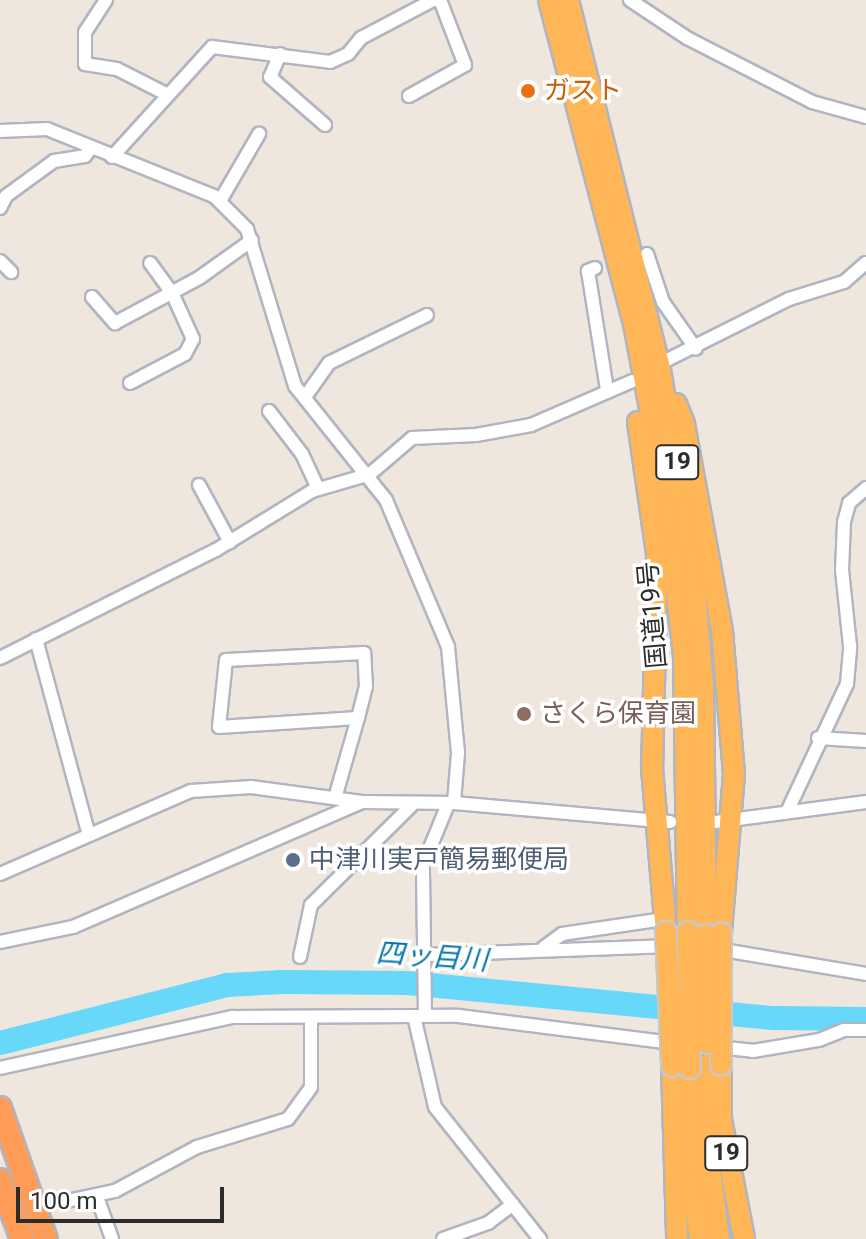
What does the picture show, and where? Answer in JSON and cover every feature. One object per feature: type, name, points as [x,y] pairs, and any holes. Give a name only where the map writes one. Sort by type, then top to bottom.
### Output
[{"type":"highway","name":"国道19号","points":[[549,0],[634,324],[664,483],[679,599],[705,933]]},
{"type":"highway","name":"国道19号","points":[[568,0],[659,364],[692,560],[703,684],[705,933],[692,1183],[700,1239]]},
{"type":"highway","name":"19","points":[[634,324],[627,350],[657,554],[652,768],[664,822],[665,926],[698,1066],[721,1119],[744,1239]]},
{"type":"highway","name":"19","points":[[659,364],[684,424],[713,572],[734,774],[722,819],[705,933],[698,1066],[677,1239]]},
{"type":"highway","name":"国道19号","points":[[698,1066],[719,1239]]},
{"type":"highway","points":[[0,1108],[46,1239]]},
{"type":"highway","points":[[0,1180],[22,1239]]},
{"type":"street","points":[[106,0],[85,32],[85,64],[117,69],[168,95]]},
{"type":"street","points":[[112,157],[212,47],[330,62],[348,54],[361,38],[433,0]]},
{"type":"street","points":[[409,96],[465,65],[440,0]]},
{"type":"street","points":[[630,0],[687,38],[812,102],[866,117]]},
{"type":"street","points":[[280,54],[270,77],[325,125]]},
{"type":"street","points":[[0,131],[47,129],[220,201],[252,240],[295,386],[370,474],[395,517],[448,647],[458,753],[451,803],[423,865],[426,958],[422,1011],[435,1107],[540,1239]]},
{"type":"street","points":[[220,201],[259,134]]},
{"type":"street","points":[[0,208],[6,196],[54,161],[85,156],[91,148]]},
{"type":"street","points":[[92,297],[115,323],[172,293],[252,240]]},
{"type":"street","points":[[647,254],[663,302],[696,349]]},
{"type":"street","points":[[0,261],[11,272]]},
{"type":"street","points":[[130,383],[185,354],[193,339],[172,293],[150,263]]},
{"type":"street","points":[[659,364],[696,349],[789,299],[844,282],[866,263]]},
{"type":"street","points":[[595,268],[588,271],[607,389]]},
{"type":"street","points":[[305,397],[329,363],[427,315]]},
{"type":"street","points":[[0,658],[230,542],[318,488],[370,474],[412,438],[476,435],[531,425],[607,389],[632,381]]},
{"type":"street","points":[[269,411],[302,454],[318,488]]},
{"type":"street","points":[[199,485],[230,542]]},
{"type":"street","points":[[787,812],[818,738],[847,684],[850,646],[842,570],[844,522],[849,503],[866,488]]},
{"type":"street","points":[[36,639],[89,835]]},
{"type":"street","points":[[335,798],[358,718],[366,687],[364,653],[226,660],[219,727],[358,718]]},
{"type":"street","points":[[818,738],[866,741]]},
{"type":"street","points":[[0,874],[191,791],[251,787],[362,802],[411,806],[451,803],[664,822]]},
{"type":"street","points":[[0,942],[73,927],[362,802]]},
{"type":"street","points":[[722,819],[866,802]]},
{"type":"street","points":[[300,957],[301,933],[311,905],[411,806]]},
{"type":"street","points":[[543,948],[562,934],[665,926]]},
{"type":"street","points":[[426,958],[543,948],[649,945],[744,950],[839,973],[866,974]]},
{"type":"street","points":[[0,1068],[232,1017],[311,1020],[325,1014],[422,1011],[753,1051],[819,1040],[844,1030],[866,1030]]},
{"type":"street","points":[[67,1201],[97,1197],[197,1147],[279,1124],[296,1112],[311,1087],[311,1020]]},
{"type":"street","points":[[97,1197],[112,1239]]},
{"type":"street","points":[[443,1239],[488,1223],[513,1204]]},
{"type":"waterway","name":"四ッ目川","points":[[0,1043],[227,985],[282,982],[408,983],[773,1018],[866,1019]]},
{"type":"tunnel","points":[[7,1210],[67,1201]]},
{"type":"place","name":"ガスト","points":[[528,91]]},
{"type":"place","name":"さくら保育園","points":[[524,714]]},
{"type":"place","name":"中津川実戸簡易郵便局","points":[[293,860]]}]
